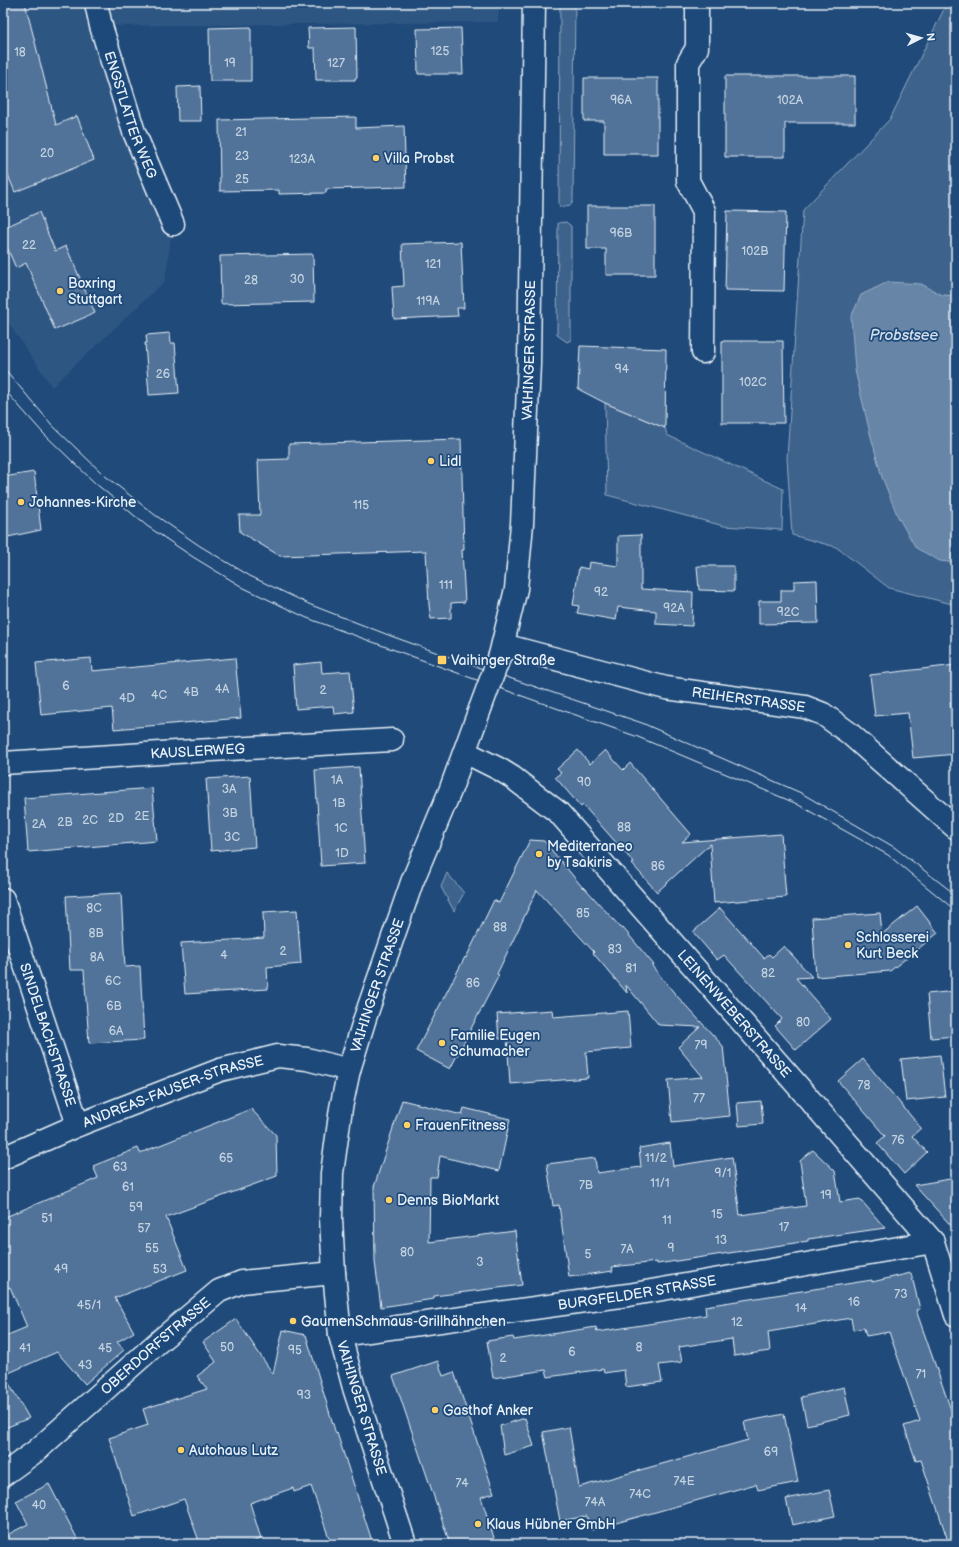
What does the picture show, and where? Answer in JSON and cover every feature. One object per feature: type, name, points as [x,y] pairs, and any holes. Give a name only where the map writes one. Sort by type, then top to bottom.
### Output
[{"type":"street","name":"ENGSTLATTER WEG","points":[[96,3],[100,26],[134,132],[173,224]]},
{"type":"street","name":"VAIHINGER STRASSE","points":[[405,1544],[354,1388],[340,1335],[331,1219],[332,1173],[341,1108],[349,1070],[371,999],[412,882],[465,752],[501,650],[516,589],[522,516],[531,298],[534,3]]},
{"type":"street","points":[[696,3],[697,48],[688,63],[688,181],[704,211],[703,352]]},
{"type":"street","name":"REIHERSTRASSE","points":[[501,650],[666,688],[805,707],[823,714],[848,733],[956,828]]},
{"type":"street","name":"KAUSLERWEG","points":[[3,763],[392,740]]},
{"type":"street","name":"LEINENWEBERSTRASSE","points":[[465,752],[505,773],[559,813],[933,1242],[956,1315]]},
{"type":"street","name":"SINDELBACHSTRASSE","points":[[3,900],[78,1125]]},
{"type":"street","name":"ANDREAS-FAUSER-STRASSE","points":[[3,1158],[78,1125],[220,1070],[278,1056],[307,1059],[349,1070]]},
{"type":"street","name":"BURGFELDER STRASSE","points":[[340,1335],[628,1294],[933,1242]]},
{"type":"street","name":"OBERDORFSTRASSE","points":[[3,1475],[36,1451],[156,1344],[219,1291],[242,1282],[334,1273]]},
{"type":"shaded area","points":[[3,3],[499,3],[498,22],[101,26],[173,224],[165,281],[52,387],[3,315]]},
{"type":"shaded area","points":[[560,3],[575,3],[573,200],[571,205],[560,207],[559,204]]},
{"type":"shaded area","points":[[947,3],[956,3],[956,296],[942,295],[921,284],[855,370],[882,477],[956,563],[956,605],[889,588],[836,547],[792,535],[787,458],[803,210],[890,119]]},
{"type":"shaded area","points":[[566,222],[571,226],[571,340],[567,342],[557,335],[558,223]]},
{"type":"shaded area","points":[[605,403],[665,428],[667,435],[783,489],[782,530],[724,526],[607,495]]},
{"type":"shaded area","points":[[447,873],[464,893],[454,911],[441,887]]},
{"type":"water","name":"Probstsee","points":[[888,282],[921,284],[942,295],[956,296],[956,563],[940,561],[916,548],[898,517],[882,477],[870,433],[855,370],[851,317],[861,295]]},
{"type":"building","points":[[3,3],[25,3],[56,125],[77,116],[94,160],[15,192],[3,163]]},
{"type":"building","points":[[251,27],[251,81],[210,81],[209,28]]},
{"type":"building","points":[[356,27],[357,78],[355,78],[355,80],[316,80],[315,48],[309,48],[308,28]]},
{"type":"building","points":[[461,28],[463,74],[418,74],[417,29]]},
{"type":"building","points":[[725,76],[855,76],[855,123],[785,123],[785,157],[725,157]]},
{"type":"building","points":[[584,78],[658,78],[658,154],[604,154],[604,121],[584,121]]},
{"type":"building","points":[[200,86],[201,121],[178,121],[177,87]]},
{"type":"building","points":[[356,117],[356,128],[404,126],[406,187],[326,189],[326,193],[279,194],[279,190],[220,191],[219,120]]},
{"type":"building","points":[[587,206],[655,206],[655,275],[606,275],[606,249],[587,249]]},
{"type":"building","points":[[727,211],[786,212],[784,291],[725,290]]},
{"type":"building","points":[[39,212],[55,251],[66,246],[95,313],[55,330],[26,263],[16,268],[3,238],[3,228]]},
{"type":"building","points":[[461,242],[464,308],[457,308],[458,316],[394,319],[392,287],[404,286],[402,244]]},
{"type":"building","points":[[313,254],[314,302],[221,304],[220,256]]},
{"type":"building","points":[[170,333],[171,343],[175,343],[179,393],[149,395],[145,343],[147,343],[146,335]]},
{"type":"building","points":[[722,341],[783,341],[784,423],[722,423]]},
{"type":"building","points":[[580,346],[666,349],[665,428],[605,403],[578,389]]},
{"type":"building","points":[[461,439],[464,550],[462,550],[465,602],[451,603],[451,618],[431,619],[426,551],[280,556],[240,532],[239,515],[260,515],[258,460],[289,459],[289,444]]},
{"type":"building","name":"Johannes-Kirche","points":[[34,472],[41,530],[3,538],[3,477]]},
{"type":"building","points":[[641,535],[641,589],[693,592],[692,626],[656,624],[656,611],[618,607],[616,620],[577,613],[579,606],[573,605],[579,567],[588,569],[589,562],[618,566],[618,536]]},
{"type":"building","points":[[697,566],[734,566],[734,591],[699,590]]},
{"type":"building","points":[[817,580],[818,623],[759,624],[759,601],[781,601],[781,590],[794,590],[794,581]]},
{"type":"building","points":[[91,658],[92,671],[235,658],[241,718],[114,729],[112,708],[41,715],[36,663]]},
{"type":"building","points":[[321,662],[322,673],[350,671],[354,712],[334,714],[333,706],[296,709],[293,665]]},
{"type":"building","points":[[956,665],[956,701],[950,702],[956,754],[913,758],[908,713],[875,716],[870,675]]},
{"type":"building","points":[[578,750],[590,764],[605,750],[623,770],[630,763],[691,834],[682,842],[781,834],[786,897],[714,903],[710,844],[657,892],[632,864],[634,863],[583,805],[581,807],[555,777],[561,773],[557,769]]},
{"type":"building","points":[[359,767],[365,863],[321,866],[315,770]]},
{"type":"building","points":[[250,776],[255,847],[211,851],[206,779]]},
{"type":"building","points":[[152,788],[157,841],[28,852],[24,798]]},
{"type":"building","points":[[530,840],[544,841],[583,888],[584,887],[622,929],[623,928],[654,965],[652,966],[676,995],[723,1046],[730,1116],[672,1122],[668,1080],[703,1077],[678,1047],[700,1027],[659,1025],[626,985],[627,993],[593,953],[594,952],[537,890],[497,974],[499,975],[450,1069],[416,1051],[465,957],[466,958],[494,900],[499,903]]},
{"type":"building","points":[[121,893],[125,967],[140,966],[144,1040],[89,1043],[84,970],[70,970],[66,896]]},
{"type":"building","name":"Schlosserei Kurt Beck","points":[[917,906],[938,933],[890,971],[816,977],[812,918],[880,913],[882,934]]},
{"type":"building","points":[[720,908],[764,958],[769,954],[772,957],[784,946],[812,977],[796,978],[831,1019],[796,1050],[775,1026],[782,1019],[724,955],[717,960],[693,932]]},
{"type":"building","points":[[297,910],[301,964],[267,967],[268,989],[185,994],[181,943],[264,938],[263,912]]},
{"type":"building","points":[[956,991],[956,1036],[931,1038],[927,994]]},
{"type":"building","points":[[552,1010],[553,1017],[628,1011],[631,1048],[586,1052],[588,1078],[510,1084],[507,1038],[499,1039],[497,1014]]},
{"type":"building","points":[[940,1055],[945,1097],[906,1101],[901,1059]]},
{"type":"building","points":[[863,1059],[921,1128],[912,1136],[927,1152],[904,1174],[877,1143],[885,1136],[838,1081]]},
{"type":"building","points":[[402,1100],[462,1115],[464,1108],[510,1119],[499,1171],[440,1156],[437,1177],[430,1177],[429,1242],[515,1231],[522,1285],[434,1296],[434,1299],[381,1307],[375,1262],[374,1187]]},
{"type":"building","points":[[761,1101],[763,1124],[739,1126],[737,1103]]},
{"type":"building","points":[[251,1109],[276,1135],[277,1176],[166,1217],[187,1270],[115,1298],[134,1332],[117,1342],[124,1350],[85,1384],[57,1352],[4,1375],[29,1418],[3,1429],[3,1337],[27,1327],[10,1287],[3,1290],[3,1218],[98,1178],[93,1166],[138,1148],[140,1153]]},
{"type":"building","points":[[670,1143],[673,1166],[732,1157],[740,1215],[806,1206],[800,1161],[813,1150],[835,1171],[840,1202],[860,1199],[885,1228],[657,1264],[657,1262],[612,1267],[613,1271],[569,1277],[559,1205],[553,1206],[547,1164],[595,1158],[597,1173],[641,1167],[639,1148]]},
{"type":"building","points":[[956,1178],[956,1231],[914,1185]]},
{"type":"building","points":[[911,1273],[920,1309],[916,1310],[951,1410],[956,1409],[956,1544],[949,1544],[921,1460],[916,1461],[904,1426],[920,1421],[889,1332],[866,1336],[864,1328],[853,1330],[851,1318],[768,1332],[770,1351],[734,1356],[732,1339],[679,1347],[682,1362],[659,1365],[662,1382],[626,1387],[624,1370],[604,1373],[603,1369],[548,1377],[546,1370],[493,1378],[487,1341],[513,1337],[514,1340],[596,1327],[597,1332],[706,1315],[705,1306],[872,1280],[872,1282]]},
{"type":"building","points":[[236,1319],[273,1374],[283,1330],[306,1335],[336,1434],[337,1433],[373,1544],[331,1544],[311,1486],[294,1492],[293,1488],[250,1503],[261,1539],[247,1544],[200,1544],[184,1499],[134,1516],[109,1438],[148,1425],[143,1409],[207,1389],[197,1376],[216,1362],[203,1342]]},
{"type":"building","points":[[438,1361],[443,1376],[454,1372],[494,1493],[481,1497],[496,1544],[450,1544],[393,1376]]},
{"type":"building","points":[[844,1387],[850,1415],[807,1425],[801,1397]]},
{"type":"building","points":[[784,1414],[798,1482],[758,1490],[756,1484],[591,1530],[587,1516],[560,1521],[543,1432],[569,1427],[579,1487],[748,1440],[744,1422]]},
{"type":"building","points":[[525,1418],[534,1446],[504,1455],[500,1426]]},
{"type":"building","points":[[49,1484],[80,1544],[3,1544],[3,1537],[28,1524],[16,1501]]},
{"type":"building","points":[[829,1490],[835,1516],[792,1525],[786,1499]]},
{"type":"tram line","points":[[3,367],[52,425],[104,475],[155,515],[200,546],[250,576],[311,605],[391,636],[642,723],[801,793],[894,847],[956,895]]},
{"type":"tram line","points":[[3,388],[43,433],[95,483],[147,526],[193,557],[244,588],[307,618],[638,737],[795,803],[888,855],[956,911]]},
{"type":"place","name":"Villa Probst","points":[[376,158]]},
{"type":"place","name":"Boxring Stuttgart","points":[[60,291]]},
{"type":"place","name":"Lidl","points":[[431,461]]},
{"type":"place","name":"Johannes-Kirche","points":[[21,502]]},
{"type":"place","name":"Vaihinger Straße","points":[[442,660]]},
{"type":"place","name":"Mediterraneo by Tsakiris","points":[[539,854]]},
{"type":"place","name":"Schlosserei Kurt Beck","points":[[848,945]]},
{"type":"place","name":"Familie Eugen Schumacher","points":[[442,1043]]},
{"type":"place","name":"FrauenFitness","points":[[407,1125]]},
{"type":"place","name":"Denns BioMarkt","points":[[389,1200]]},
{"type":"place","name":"GaumenSchmaus-Grillhähnchen","points":[[293,1321]]},
{"type":"place","name":"Gasthof Anker","points":[[435,1410]]},
{"type":"place","name":"Autohaus Lutz","points":[[181,1450]]},
{"type":"place","name":"Klaus Hübner GmbH","points":[[478,1524]]}]
